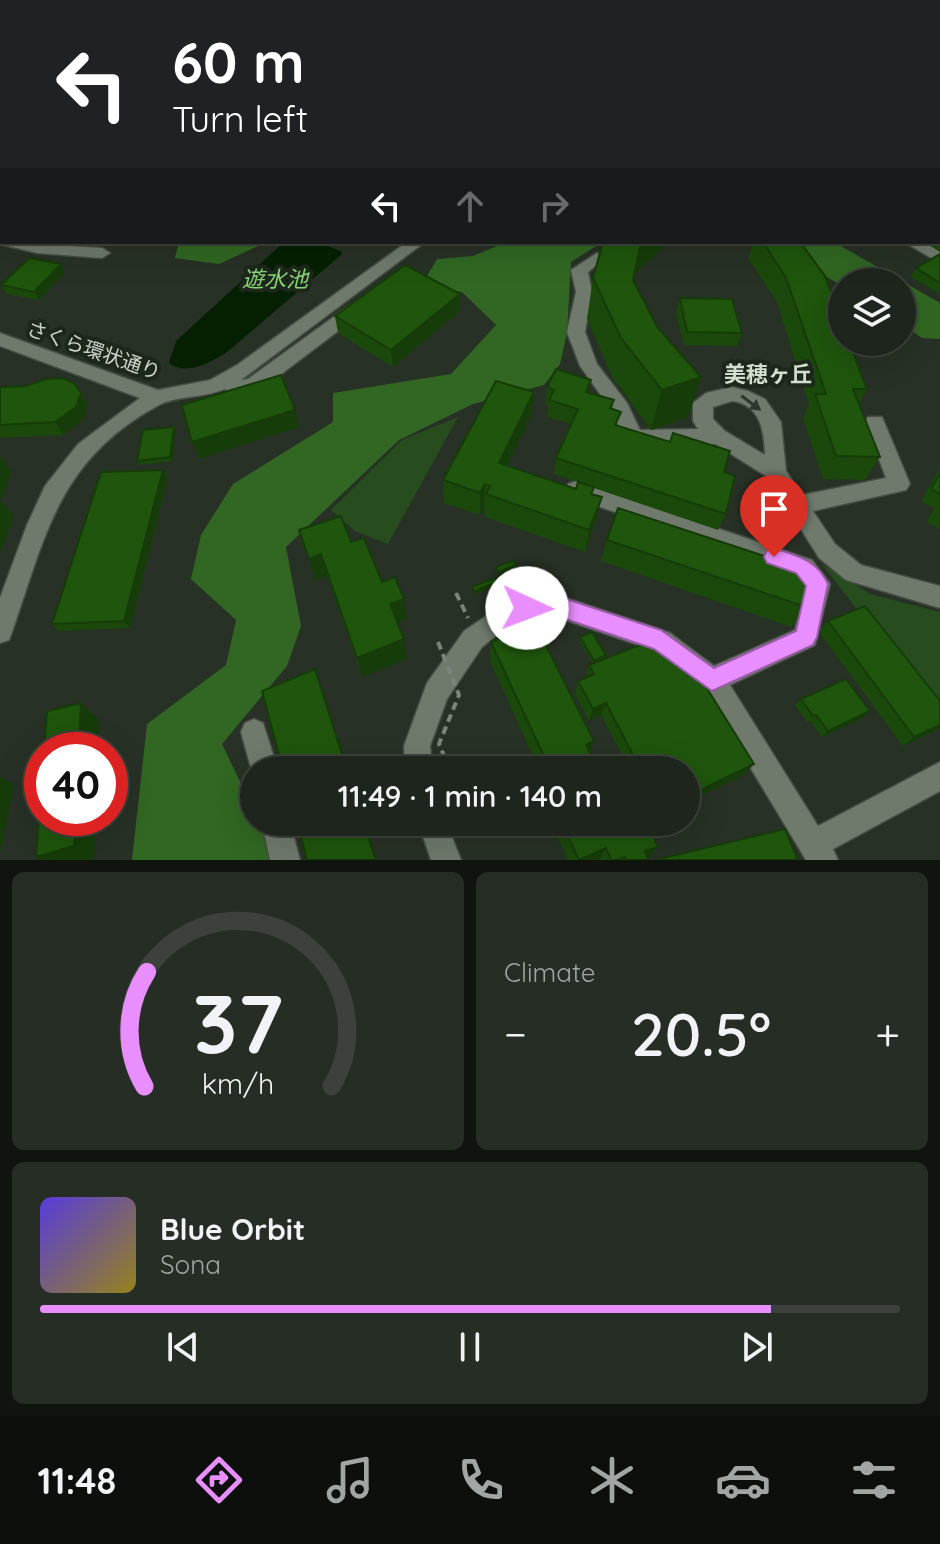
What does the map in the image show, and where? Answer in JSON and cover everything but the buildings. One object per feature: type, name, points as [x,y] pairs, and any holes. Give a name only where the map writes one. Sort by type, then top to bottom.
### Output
[{"type":"street","points":[[19,244],[102,253]]},
{"type":"street","points":[[916,244],[940,258]]},
{"type":"street","name":"さくら環状通り","points":[[0,339],[157,397],[214,386],[244,370],[413,246]]},
{"type":"street","points":[[597,258],[579,270],[584,292],[576,332],[589,366],[620,408],[634,438],[718,436]]},
{"type":"street","points":[[776,472],[771,423],[756,402],[735,392],[716,394],[703,403],[703,421],[718,436],[776,472],[827,551],[854,573],[940,597]]},
{"type":"street","points":[[0,632],[53,491],[87,448],[122,419],[157,397]]},
{"type":"street","points":[[797,505],[899,484],[875,422]]},
{"type":"street","points":[[557,483],[804,567],[818,584],[806,637],[712,680]]},
{"type":"street","points":[[418,756],[417,746],[436,692],[473,639],[507,613],[548,603],[661,641],[712,680],[819,852],[940,776]]},
{"type":"street","points":[[254,732],[260,756]]},
{"type":"street","points":[[279,836],[285,860]]},
{"type":"street","points":[[437,836],[446,860]]},
{"type":"path","points":[[456,593],[469,619]]},
{"type":"path","points":[[438,642],[459,695],[439,744],[444,756]]},
{"type":"shaded area","points":[[458,417],[388,544],[355,531],[331,510],[402,440]]},
{"type":"shaded area","points":[[822,564],[870,594],[940,612],[940,717]]},
{"type":"green space","points":[[178,244],[263,244],[219,264],[175,258]]},
{"type":"green space","points":[[502,244],[599,244],[571,262],[567,333],[560,364],[544,385],[473,404],[399,440],[286,547],[301,626],[287,666],[222,744],[240,782],[240,836],[266,836],[270,860],[132,860],[147,724],[226,665],[236,620],[191,579],[201,535],[233,484],[333,422],[333,393],[451,374],[496,325],[462,292],[448,290],[427,276],[437,259],[473,256]]},
{"type":"green space","points":[[771,244],[837,244],[879,268],[828,268],[828,278]]},
{"type":"green space","points":[[916,289],[940,303],[940,339],[922,338],[916,334]]},
{"type":"water","name":"遊水池","points":[[282,244],[324,244],[342,252],[227,352],[206,364],[183,368],[169,363],[176,341]]},
{"type":"district","name":"美穂ヶ丘","points":[[768,374]]},
{"type":"route","points":[[527,608],[548,603],[661,641],[712,680],[806,637],[818,584],[804,567],[774,557]]}]
